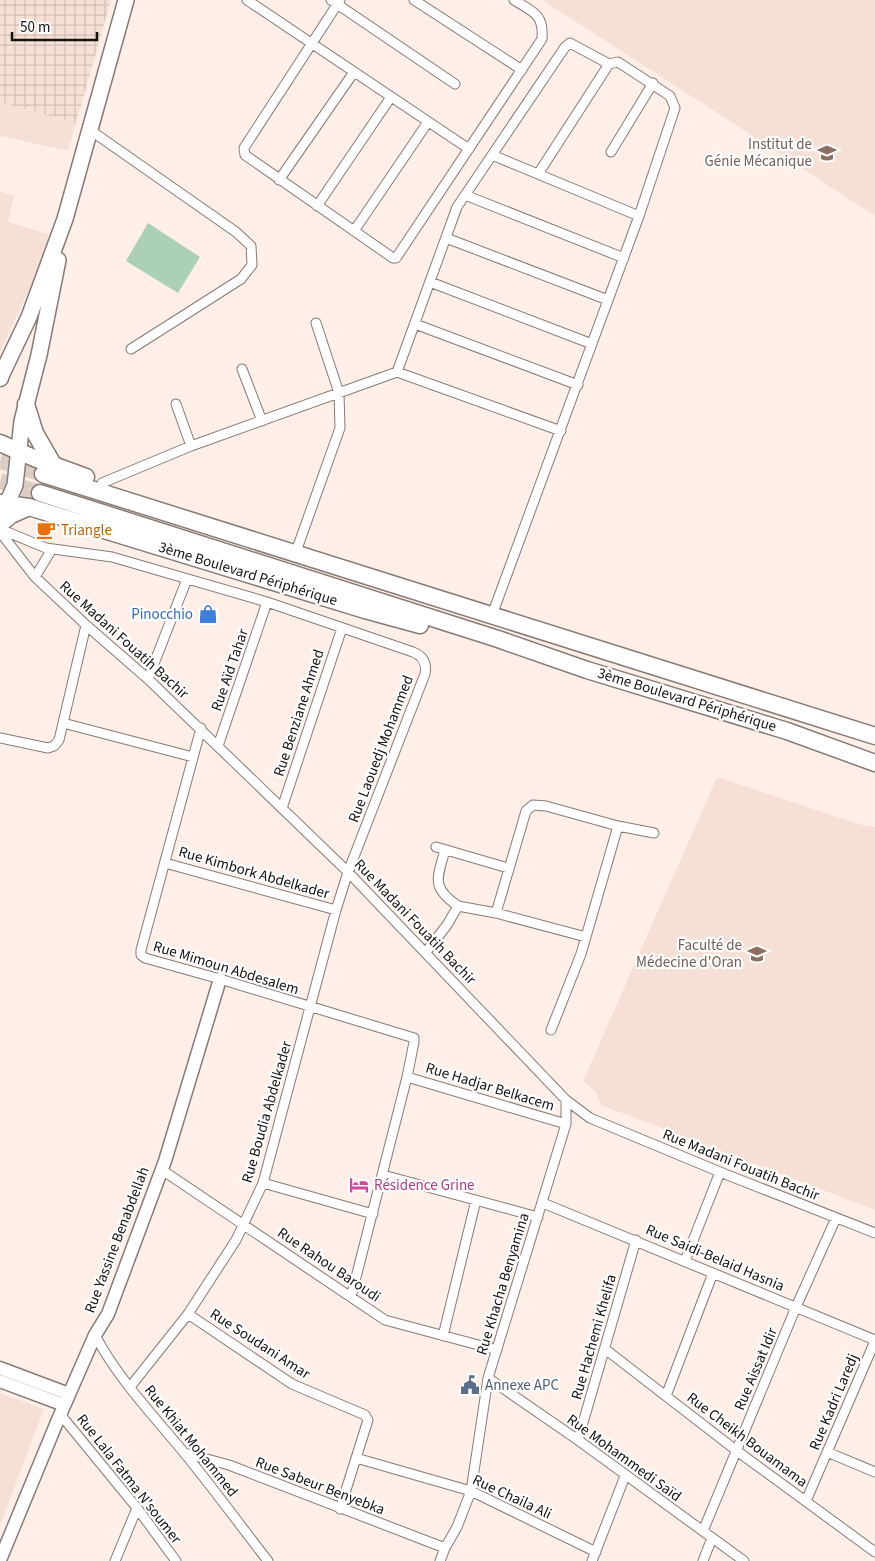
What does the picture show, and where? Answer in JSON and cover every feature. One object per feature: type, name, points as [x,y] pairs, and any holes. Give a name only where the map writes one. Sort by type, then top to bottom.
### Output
[{"type":"highway","points":[[26,404],[49,470]]},
{"type":"highway","points":[[0,443],[19,451],[49,470],[875,740]]},
{"type":"highway","points":[[49,470],[102,483],[298,546],[431,596]]},
{"type":"highway","name":"3ème Boulevard Périphérique","points":[[40,493],[498,639],[587,670],[787,731],[875,764]]},
{"type":"highway","name":"3ème Boulevard Périphérique","points":[[4,504],[29,507],[382,615],[459,634],[498,639]]},
{"type":"highway","points":[[0,522],[29,507]]},
{"type":"highway","points":[[846,729],[875,736]]},
{"type":"highway","points":[[787,731],[846,761],[875,773]]},
{"type":"main road","points":[[0,378],[29,317],[65,219],[126,0]]},
{"type":"main road","points":[[0,522],[4,504],[17,474],[22,420],[45,327],[65,219]]},
{"type":"street","points":[[247,0],[469,149]]},
{"type":"street","points":[[414,0],[522,70]]},
{"type":"street","points":[[455,84],[336,1],[244,148],[245,155],[317,206],[396,258],[542,39],[543,25],[536,14],[514,0]]},
{"type":"street","points":[[397,372],[457,207],[565,47],[570,43],[609,64],[618,62],[653,83],[670,96],[675,108],[639,216],[492,615]]},
{"type":"street","points":[[538,174],[609,64]]},
{"type":"street","points":[[279,180],[354,72]]},
{"type":"street","points":[[611,152],[653,83]]},
{"type":"street","points":[[317,206],[391,97]]},
{"type":"street","points":[[354,231],[428,122]]},
{"type":"street","points":[[90,130],[236,232],[251,246],[252,264],[241,279],[131,349]]},
{"type":"street","points":[[492,155],[639,216]]},
{"type":"street","points":[[465,195],[624,258]]},
{"type":"street","points":[[446,238],[608,300]]},
{"type":"street","points":[[430,282],[592,344]]},
{"type":"street","points":[[298,546],[340,428],[339,393],[316,323]]},
{"type":"street","points":[[415,324],[578,385]]},
{"type":"street","points":[[242,369],[262,421]]},
{"type":"street","points":[[102,483],[191,446],[397,372],[561,431]]},
{"type":"street","points":[[176,404],[191,446]]},
{"type":"street","name":"Rue Laouedj Mohammed","points":[[0,530],[40,546],[104,555],[267,602],[418,654],[424,660],[426,669],[348,872]]},
{"type":"street","name":"Rue Madani Fouatih Bachir","points":[[0,530],[35,577],[201,728],[348,872],[566,1100],[590,1118],[875,1233]]},
{"type":"street","points":[[35,577],[52,549]]},
{"type":"street","points":[[148,679],[187,579]]},
{"type":"street","name":"Rue Aïd Tahar","points":[[218,746],[267,602]]},
{"type":"street","points":[[0,738],[48,748],[54,746],[58,740],[63,723],[86,625]]},
{"type":"street","name":"Rue Benziane Ahmed","points":[[282,808],[342,628]]},
{"type":"street","points":[[63,723],[193,757]]},
{"type":"street","name":"Rue Mimoun Abdesalem","points":[[201,728],[141,955],[144,958],[414,1038],[407,1077]]},
{"type":"street","points":[[496,913],[526,811],[533,805],[546,806],[618,826],[654,833]]},
{"type":"street","points":[[551,1030],[586,937],[618,826]]},
{"type":"street","points":[[436,847],[508,868]]},
{"type":"street","points":[[445,850],[437,878],[440,889],[445,897],[458,906],[496,913],[586,937]]},
{"type":"street","name":"Rue Kimbork Abdelkader","points":[[165,863],[336,910]]},
{"type":"street","name":"Rue Boudia Abdelkader","points":[[130,1387],[188,1314],[236,1240],[263,1183],[336,910],[348,872]]},
{"type":"street","points":[[426,952],[447,925],[458,906]]},
{"type":"street","name":"Rue Yassine Benabdellah","points":[[0,1560],[65,1404],[96,1335],[108,1314],[162,1170],[220,979]]},
{"type":"street","points":[[351,1297],[407,1077]]},
{"type":"street","name":"Rue Hadjar Belkacem","points":[[407,1077],[566,1124]]},
{"type":"street","name":"Rue Khacha Benyamina","points":[[440,1561],[457,1527],[471,1491],[488,1378],[566,1124],[566,1100]]},
{"type":"street","name":"Rue Rahou Baroudi","points":[[162,1170],[385,1320],[497,1350]]},
{"type":"street","points":[[685,1261],[720,1172]]},
{"type":"street","points":[[383,1175],[538,1217]]},
{"type":"street","points":[[263,1183],[373,1214]]},
{"type":"street","points":[[443,1336],[476,1200]]},
{"type":"street","name":"Rue Saidi-Belaid Hasnia","points":[[543,1202],[875,1340]]},
{"type":"street","name":"Rue Aissat Idir","points":[[703,1532],[796,1307],[836,1218]]},
{"type":"street","name":"Rue Hachemi Khelifa","points":[[578,1440],[636,1240]]},
{"type":"street","points":[[666,1396],[713,1273]]},
{"type":"street","name":"Rue Soudani Amar","points":[[188,1314],[292,1384],[365,1415],[368,1420],[340,1509]]},
{"type":"street","name":"Rue Khiat Mohammed","points":[[96,1335],[103,1350],[130,1387],[268,1561]]},
{"type":"street","name":"Rue Kadri Laredj","points":[[806,1501],[875,1340]]},
{"type":"street","name":"Rue Cheikh Bouamama","points":[[605,1349],[737,1451],[875,1552]]},
{"type":"street","points":[[0,1368],[65,1404]]},
{"type":"street","name":"Rue Mohammedi Saïd","points":[[488,1378],[578,1440],[744,1561]]},
{"type":"street","points":[[0,1381],[65,1404]]},
{"type":"street","name":"Rue Lala Fatma N'soumer","points":[[65,1404],[176,1561]]},
{"type":"street","points":[[827,1452],[875,1472]]},
{"type":"street","name":"Rue Sabeur Benyebka","points":[[184,1453],[229,1465],[445,1548]]},
{"type":"street","name":"Rue Chaila Ali","points":[[356,1458],[471,1491],[596,1552]]},
{"type":"street","points":[[592,1561],[626,1476]]},
{"type":"street","points":[[115,1561],[137,1508]]},
{"type":"street","points":[[703,1561],[712,1538]]},
{"type":"shaded area","points":[[0,0],[111,0],[76,123],[0,102]]},
{"type":"shaded area","name":"Institut de Génie Mécanique","points":[[542,0],[875,0],[875,216],[705,105]]},
{"type":"shaded area","points":[[0,102],[76,123],[68,151],[1,136],[0,139]]},
{"type":"shaded area","points":[[0,191],[14,196],[8,222],[49,234],[41,264],[0,352]]},
{"type":"shaded area","name":"Faculté de Médecine d'Oran","points":[[717,777],[862,825],[875,827],[875,1210],[601,1105],[596,1092],[583,1081]]},
{"type":"shaded area","points":[[0,1393],[44,1409],[0,1526]]},
{"type":"green space","points":[[148,223],[200,257],[178,293],[126,261]]},
{"type":"tunnel","points":[[0,461],[43,474]]},
{"type":"tunnel","points":[[0,481],[40,493]]},
{"type":"place","name":"Institut de Génie Mécanique","points":[[827,153]]},
{"type":"place","name":"Triangle","points":[[46,530]]},
{"type":"place","name":"Pinocchio","points":[[208,614]]},
{"type":"place","name":"Faculté de Médecine d'Oran","points":[[757,954]]},
{"type":"place","name":"Résidence Grine","points":[[359,1185]]},
{"type":"place","name":"Annexe APC","points":[[470,1385]]}]
